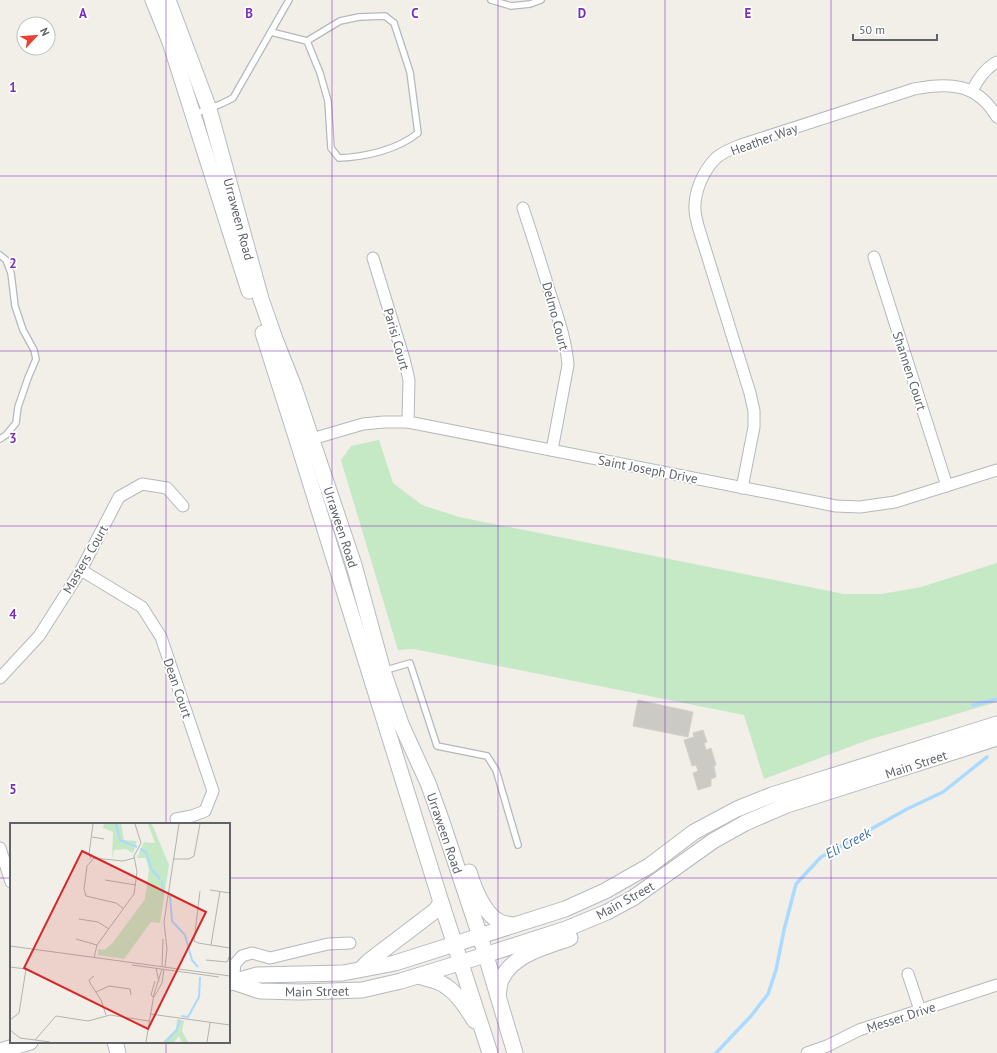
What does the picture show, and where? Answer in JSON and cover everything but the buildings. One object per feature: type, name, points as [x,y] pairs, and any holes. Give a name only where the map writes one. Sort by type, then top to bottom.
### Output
[{"type":"main road","name":"Urraween Road","points":[[153,0],[170,42],[230,234],[305,441],[354,565],[383,671],[401,724],[428,783],[441,819],[480,936],[515,1053]]},
{"type":"main road","name":"Urraween Road","points":[[168,0],[208,109],[261,299],[294,387],[305,441],[442,902],[490,1053]]},
{"type":"main road","name":"Main Street","points":[[231,983],[257,975],[343,973],[395,964],[565,909],[605,891],[649,866],[694,832],[737,809],[772,795],[997,724]]},
{"type":"main road","name":"Main Street","points":[[231,983],[260,991],[332,992],[362,990],[401,981],[485,956],[566,929],[607,912],[633,898],[713,840],[745,823],[787,805],[997,738]]},
{"type":"main road","points":[[428,783],[450,814],[473,886],[483,904],[492,916],[500,922],[512,925]]},
{"type":"main road","points":[[498,996],[501,979],[509,968],[518,960],[532,952],[603,925],[631,910],[662,891],[678,866]]},
{"type":"main road","points":[[360,970],[369,961],[436,910],[442,902]]},
{"type":"main road","points":[[417,976],[440,982],[447,986],[468,1010],[485,1035]]},
{"type":"main road","points":[[0,1051],[27,1043]]},
{"type":"main road","points":[[115,1043],[118,1053]]},
{"type":"street","points":[[972,91],[983,72],[997,62]]},
{"type":"street","name":"Heather Way","points":[[742,488],[754,427],[754,410],[698,226],[695,211],[696,197],[700,182],[708,170],[716,159],[728,151],[742,145],[914,89],[929,86],[960,86],[972,91],[983,99],[997,117]]},
{"type":"street","name":"Delmo Court","points":[[523,208],[558,317],[567,353],[568,365],[552,450]]},
{"type":"street","name":"Shannen Court","points":[[874,257],[947,486]]},
{"type":"street","name":"Parisi Court","points":[[372,258],[404,359],[409,380],[408,422]]},
{"type":"street","name":"Saint Joseph Drive","points":[[305,441],[363,424],[408,422],[836,506],[860,507],[895,502],[997,470]]},
{"type":"street","name":"Masters Court","points":[[0,678],[39,636],[81,570],[119,497],[142,484],[167,488],[183,506]]},
{"type":"street","name":"Dean Court","points":[[81,570],[142,607],[160,637],[213,791],[205,811],[192,816],[176,819]]},
{"type":"street","points":[[0,848],[10,879]]},
{"type":"street","points":[[231,983],[235,964],[242,956],[252,953],[270,958],[328,944],[350,943]]},
{"type":"street","points":[[908,974],[920,1010]]},
{"type":"street","name":"Messer Drive","points":[[807,1053],[827,1046],[859,1030],[997,985]]},
{"type":"lane","points":[[193,114],[233,98],[290,0]]},
{"type":"lane","points":[[491,0],[511,6],[530,4],[541,0]]},
{"type":"lane","points":[[271,32],[306,41],[340,21],[359,17],[385,16],[394,23],[410,72],[418,133],[406,142],[380,151],[353,158],[339,158],[331,148],[328,101],[320,73],[306,41]]},
{"type":"lane","points":[[0,254],[6,260],[11,273],[15,306],[23,330],[34,350],[36,359],[18,407],[16,423],[0,439]]},
{"type":"lane","points":[[383,671],[410,663],[437,746],[487,756],[496,770],[518,845]]},
{"type":"green space","points":[[379,440],[393,483],[422,505],[459,517],[844,594],[882,594],[921,587],[997,563],[997,702],[868,740],[764,779],[744,715],[414,649],[398,650],[341,460],[351,446]]},
{"type":"waterway","name":"Eli Creek","points":[[973,705],[997,699]]},
{"type":"waterway","name":"Eli Creek","points":[[716,1053],[751,1016],[768,994],[776,970],[784,930],[796,884],[821,857],[907,809],[943,792],[987,757]]}]
